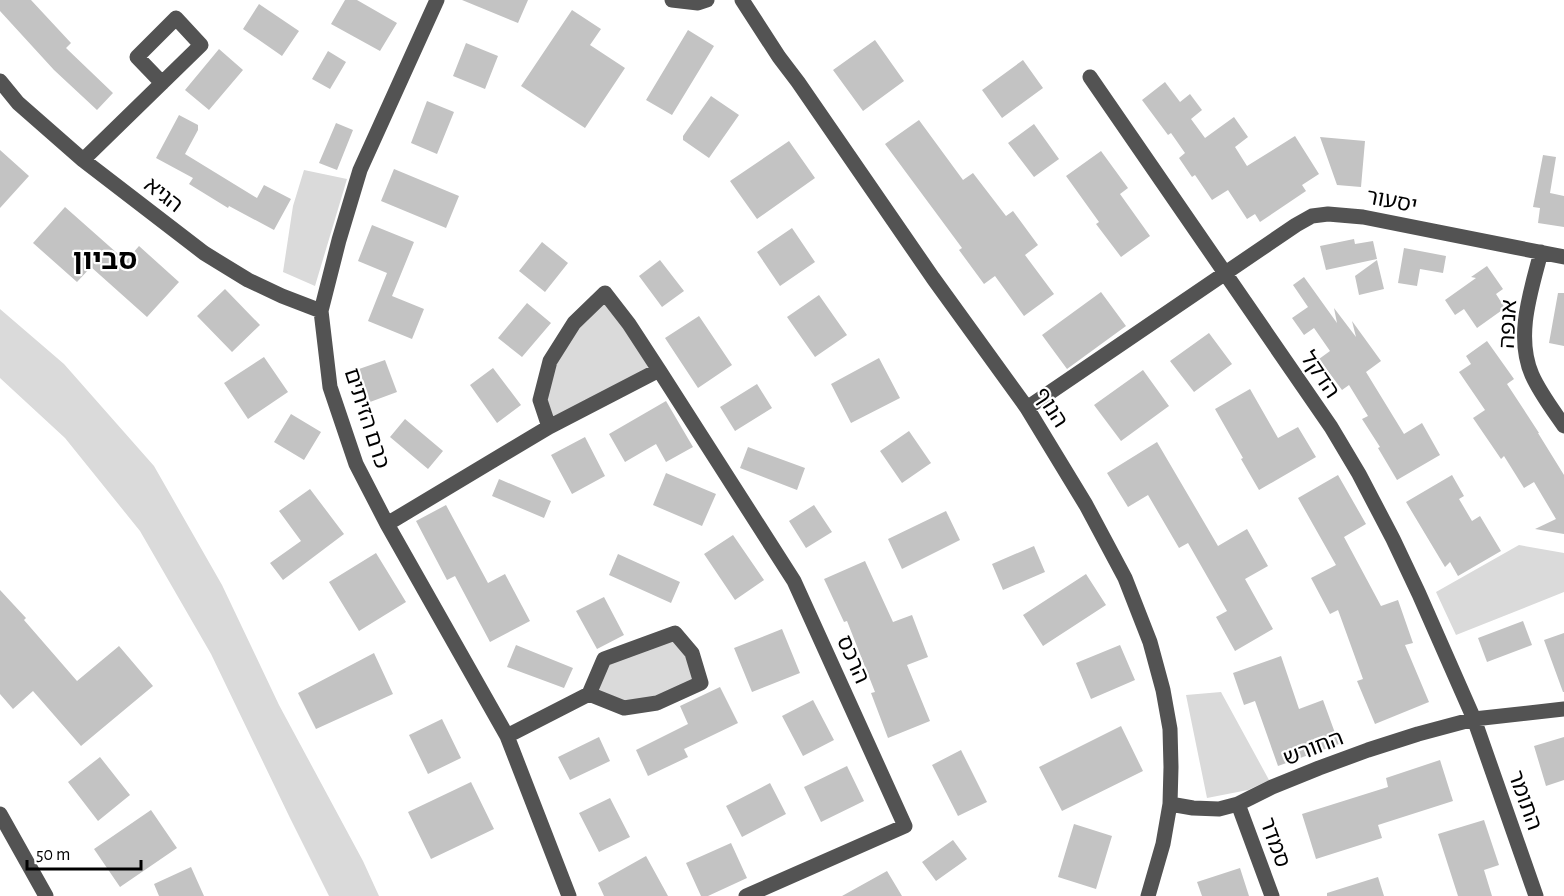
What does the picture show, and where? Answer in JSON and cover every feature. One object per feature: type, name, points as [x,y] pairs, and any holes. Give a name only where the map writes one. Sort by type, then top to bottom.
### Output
[{"type":"street","name":"כרם הזיתים","points":[[437,0],[360,170],[339,240],[321,311],[330,387],[356,464],[387,524],[507,736],[569,896]]},
{"type":"street","points":[[672,0],[698,3],[707,0]]},
{"type":"street","name":"הנוף","points":[[742,0],[933,278],[1027,408],[1086,505],[1125,578],[1150,642],[1163,690],[1170,729],[1170,804],[1163,844],[1148,896]]},
{"type":"street","name":"הדקל","points":[[1090,76],[1359,474],[1393,538],[1474,719]]},
{"type":"street","name":"הגיא","points":[[0,81],[18,103],[83,160],[204,253],[248,280],[321,311]]},
{"type":"street","points":[[83,160],[162,83]]},
{"type":"street","name":"יסעור","points":[[1027,408],[1312,216],[1328,214],[1363,217],[1564,257]]},
{"type":"street","name":"אנפה","points":[[1541,252],[1527,307],[1525,345],[1527,361],[1541,391],[1564,426]]},
{"type":"street","name":"הרכס","points":[[549,427],[540,400],[550,361],[574,323],[605,293],[629,324],[794,581],[905,826],[746,896]]},
{"type":"street","points":[[387,524],[549,427],[659,370]]},
{"type":"street","points":[[507,736],[590,694],[604,659],[675,633],[692,653],[700,683],[657,703],[624,708],[590,694]]},
{"type":"street","name":"החורש","points":[[1170,804],[1219,809],[1238,804],[1272,787],[1358,753],[1418,734],[1474,719],[1564,709]]},
{"type":"street","name":"התומר","points":[[1474,719],[1536,896]]},
{"type":"street","name":"סמדר","points":[[1238,804],[1272,896]]},
{"type":"street","points":[[0,814],[46,896]]},
{"type":"shaded area","points":[[304,170],[347,179],[315,286],[283,272],[293,206]]},
{"type":"shaded area","points":[[605,293],[659,370],[549,427],[540,400],[550,361]]},
{"type":"shaded area","points":[[0,309],[64,364],[154,466],[222,585],[279,705],[363,861],[379,896],[329,896],[211,654],[140,531],[65,438],[0,378]]},
{"type":"shaded area","points":[[1519,545],[1564,553],[1564,592],[1456,635],[1436,592]]},
{"type":"shaded area","points":[[675,633],[701,683],[624,708],[589,694],[604,659]]},
{"type":"shaded area","points":[[1221,692],[1269,780],[1248,790],[1207,798],[1186,695]]},
{"type":"building","points":[[0,0],[31,0],[71,43],[66,48],[113,93],[97,110],[54,70],[0,11]]},
{"type":"building","points":[[345,0],[357,0],[397,23],[380,51],[331,24]]},
{"type":"building","points":[[462,0],[528,0],[518,23]]},
{"type":"building","points":[[259,4],[299,31],[282,56],[243,29]]},
{"type":"building","points":[[572,10],[601,29],[590,45],[625,68],[585,128],[521,86]]},
{"type":"building","points":[[688,30],[714,46],[672,115],[646,100]]},
{"type":"building","points":[[875,40],[904,81],[863,111],[833,70]]},
{"type":"building","points":[[466,43],[498,56],[485,89],[453,76]]},
{"type":"building","points":[[219,49],[243,70],[209,110],[185,90]]},
{"type":"building","points":[[328,51],[346,62],[330,89],[312,79]]},
{"type":"building","points":[[1023,60],[1043,88],[1002,118],[982,90]]},
{"type":"building","points":[[1165,82],[1180,102],[1190,94],[1202,110],[1191,119],[1205,138],[1234,117],[1248,137],[1235,147],[1247,166],[1295,136],[1319,174],[1302,185],[1306,191],[1260,222],[1255,214],[1247,219],[1228,190],[1212,200],[1195,175],[1192,177],[1179,158],[1185,153],[1171,133],[1168,135],[1142,100]]},
{"type":"building","points":[[711,96],[739,115],[709,158],[683,140],[683,136]]},
{"type":"building","points":[[427,101],[454,112],[437,154],[411,143]]},
{"type":"building","points":[[179,115],[198,125],[198,130],[185,154],[257,198],[264,185],[291,199],[274,230],[229,206],[228,208],[189,184],[193,178],[156,158]]},
{"type":"building","points":[[919,120],[963,180],[973,173],[1006,216],[1013,211],[1038,245],[1025,255],[1054,294],[1024,316],[995,276],[984,284],[959,250],[962,248],[885,144]]},
{"type":"building","points":[[336,123],[353,130],[337,170],[319,163]]},
{"type":"building","points":[[1034,124],[1059,159],[1034,177],[1008,143]]},
{"type":"building","points":[[1320,137],[1365,141],[1361,187],[1337,185]]},
{"type":"building","points":[[789,141],[815,178],[757,219],[730,181]]},
{"type":"building","points":[[0,150],[29,176],[0,208]]},
{"type":"building","points":[[1101,151],[1128,188],[1120,194],[1150,236],[1121,257],[1096,224],[1099,222],[1066,176]]},
{"type":"building","points":[[1543,155],[1556,157],[1550,193],[1564,196],[1564,227],[1538,223],[1540,208],[1533,207]]},
{"type":"building","points":[[394,169],[459,196],[446,228],[381,201]]},
{"type":"building","points":[[65,207],[126,261],[139,246],[179,282],[147,317],[91,267],[77,282],[33,243]]},
{"type":"building","points":[[372,225],[414,242],[392,296],[424,309],[412,339],[368,321],[387,273],[358,261]]},
{"type":"building","points":[[792,228],[815,262],[780,286],[757,252]]},
{"type":"building","points":[[1354,239],[1355,244],[1373,241],[1377,259],[1326,270],[1320,246]]},
{"type":"building","points":[[542,242],[568,263],[545,292],[519,271]]},
{"type":"building","points":[[1404,248],[1446,256],[1443,273],[1420,269],[1417,286],[1398,283]]},
{"type":"building","points":[[660,260],[684,291],[662,307],[639,276]]},
{"type":"building","points":[[1377,260],[1384,289],[1359,295],[1355,276]]},
{"type":"building","points":[[1487,266],[1503,289],[1496,294],[1505,308],[1477,328],[1464,309],[1455,315],[1445,300],[1476,278],[1471,277]]},
{"type":"building","points":[[1304,277],[1337,323],[1334,308],[1356,337],[1352,321],[1381,361],[1366,372],[1404,434],[1422,423],[1440,455],[1397,480],[1362,419],[1368,416],[1349,385],[1342,390],[1319,359],[1330,351],[1314,328],[1304,335],[1292,318],[1308,307],[1293,285]]},
{"type":"building","points":[[225,289],[260,325],[232,352],[197,316]]},
{"type":"building","points":[[1101,292],[1126,326],[1067,369],[1042,335]]},
{"type":"building","points":[[1558,293],[1564,293],[1564,346],[1549,343]]},
{"type":"building","points":[[819,295],[847,335],[815,357],[787,317]]},
{"type":"building","points":[[527,303],[551,323],[522,357],[498,338]]},
{"type":"building","points":[[699,316],[732,365],[698,388],[665,338]]},
{"type":"building","points":[[1209,333],[1232,364],[1194,392],[1170,361]]},
{"type":"building","points":[[1487,341],[1514,379],[1507,384],[1564,475],[1564,534],[1535,529],[1556,519],[1534,482],[1524,488],[1504,456],[1501,459],[1473,418],[1485,410],[1459,372],[1471,364],[1466,356]]},
{"type":"building","points":[[264,357],[288,392],[248,419],[224,383]]},
{"type":"building","points":[[879,358],[900,398],[851,423],[831,384]]},
{"type":"building","points":[[385,360],[397,392],[370,402],[359,369]]},
{"type":"building","points":[[493,368],[521,405],[497,423],[470,385]]},
{"type":"building","points":[[1143,370],[1169,406],[1121,441],[1094,405]]},
{"type":"building","points":[[757,384],[772,408],[735,431],[720,407]]},
{"type":"building","points":[[1250,389],[1278,438],[1298,427],[1316,457],[1259,490],[1215,409]]},
{"type":"building","points":[[666,401],[693,447],[666,462],[656,444],[625,462],[609,434]]},
{"type":"building","points":[[291,414],[321,432],[304,460],[274,442]]},
{"type":"building","points":[[405,419],[443,451],[428,469],[390,437]]},
{"type":"building","points":[[909,431],[931,463],[902,483],[880,451]]},
{"type":"building","points":[[585,437],[605,476],[572,494],[551,455]]},
{"type":"building","points":[[1157,442],[1218,546],[1247,529],[1268,566],[1245,579],[1273,629],[1235,651],[1216,617],[1227,611],[1188,543],[1179,548],[1148,495],[1128,507],[1107,473]]},
{"type":"building","points":[[748,447],[805,468],[797,490],[740,468]]},
{"type":"building","points":[[666,473],[716,494],[702,526],[653,505]]},
{"type":"building","points":[[1338,475],[1366,524],[1344,537],[1381,606],[1398,600],[1413,643],[1405,645],[1429,702],[1375,724],[1357,681],[1363,679],[1338,610],[1330,614],[1311,578],[1336,565],[1298,498]]},
{"type":"building","points":[[1452,475],[1464,496],[1459,499],[1472,521],[1480,516],[1501,551],[1458,576],[1450,562],[1445,567],[1406,502]]},
{"type":"building","points":[[499,479],[551,501],[544,518],[492,496]]},
{"type":"building","points":[[310,489],[344,534],[283,580],[270,563],[301,541],[279,511]]},
{"type":"building","points":[[446,505],[488,583],[505,574],[530,621],[490,642],[455,576],[447,580],[416,521]]},
{"type":"building","points":[[814,505],[832,532],[806,548],[789,521]]},
{"type":"building","points":[[946,511],[960,540],[902,569],[888,539]]},
{"type":"building","points":[[733,535],[764,580],[735,600],[704,554]]},
{"type":"building","points":[[1034,546],[1045,572],[1003,590],[992,564]]},
{"type":"building","points":[[376,553],[406,602],[359,631],[329,582]]},
{"type":"building","points":[[618,554],[680,582],[671,603],[609,575]]},
{"type":"building","points":[[865,561],[893,622],[912,615],[928,657],[907,665],[930,721],[888,738],[871,693],[875,692],[847,621],[844,622],[824,579]]},
{"type":"building","points":[[1086,574],[1106,605],[1043,646],[1023,615]]},
{"type":"building","points":[[0,590],[77,681],[119,646],[153,686],[81,746],[33,691],[13,709],[0,694]]},
{"type":"building","points":[[604,597],[624,635],[597,649],[576,611]]},
{"type":"building","points":[[1523,621],[1532,645],[1487,662],[1478,638]]},
{"type":"building","points":[[782,629],[800,673],[752,692],[734,648]]},
{"type":"building","points":[[1564,633],[1564,692],[1563,692],[1544,640]]},
{"type":"building","points":[[516,645],[573,668],[564,688],[507,667]]},
{"type":"building","points":[[1120,645],[1135,680],[1091,699],[1076,663]]},
{"type":"building","points":[[374,653],[393,694],[316,729],[298,693]]},
{"type":"building","points":[[1281,656],[1299,709],[1323,700],[1339,744],[1278,766],[1255,701],[1244,705],[1233,673]]},
{"type":"building","points":[[720,687],[738,723],[684,749],[688,757],[648,776],[636,750],[688,724],[680,706]]},
{"type":"building","points":[[813,700],[834,740],[803,756],[782,716]]},
{"type":"building","points":[[442,719],[461,758],[428,774],[409,735]]},
{"type":"building","points":[[1121,726],[1143,771],[1062,811],[1039,767]]},
{"type":"building","points":[[599,737],[610,761],[570,780],[558,757]]},
{"type":"building","points":[[1564,737],[1564,780],[1546,786],[1534,746]]},
{"type":"building","points":[[961,750],[987,802],[958,816],[932,765]]},
{"type":"building","points":[[100,757],[130,795],[98,821],[68,782]]},
{"type":"building","points":[[1440,760],[1453,801],[1378,825],[1382,838],[1316,859],[1302,814],[1388,787],[1386,778]]},
{"type":"building","points":[[847,766],[864,801],[821,822],[804,787]]},
{"type":"building","points":[[471,782],[494,829],[431,859],[408,812]]},
{"type":"building","points":[[770,783],[786,814],[742,837],[726,806]]},
{"type":"building","points":[[610,798],[630,837],[599,852],[579,813]]},
{"type":"building","points":[[151,810],[177,848],[120,887],[94,849]]},
{"type":"building","points":[[1484,820],[1499,865],[1484,870],[1492,896],[1458,896],[1438,834]]},
{"type":"building","points":[[1074,824],[1112,836],[1096,889],[1058,877]]},
{"type":"building","points":[[953,840],[967,859],[936,881],[922,862]]},
{"type":"building","points":[[731,843],[747,878],[708,896],[701,896],[686,863]]},
{"type":"building","points":[[646,856],[668,896],[604,896],[598,883]]},
{"type":"building","points":[[191,867],[204,896],[159,896],[154,884]]},
{"type":"building","points":[[1240,868],[1249,896],[1202,896],[1197,882]]},
{"type":"building","points":[[887,871],[902,896],[842,896]]},
{"type":"building","points":[[1378,877],[1384,896],[1327,896],[1327,893]]},
{"type":"district","name":"סביון","points":[[105,259]]}]
